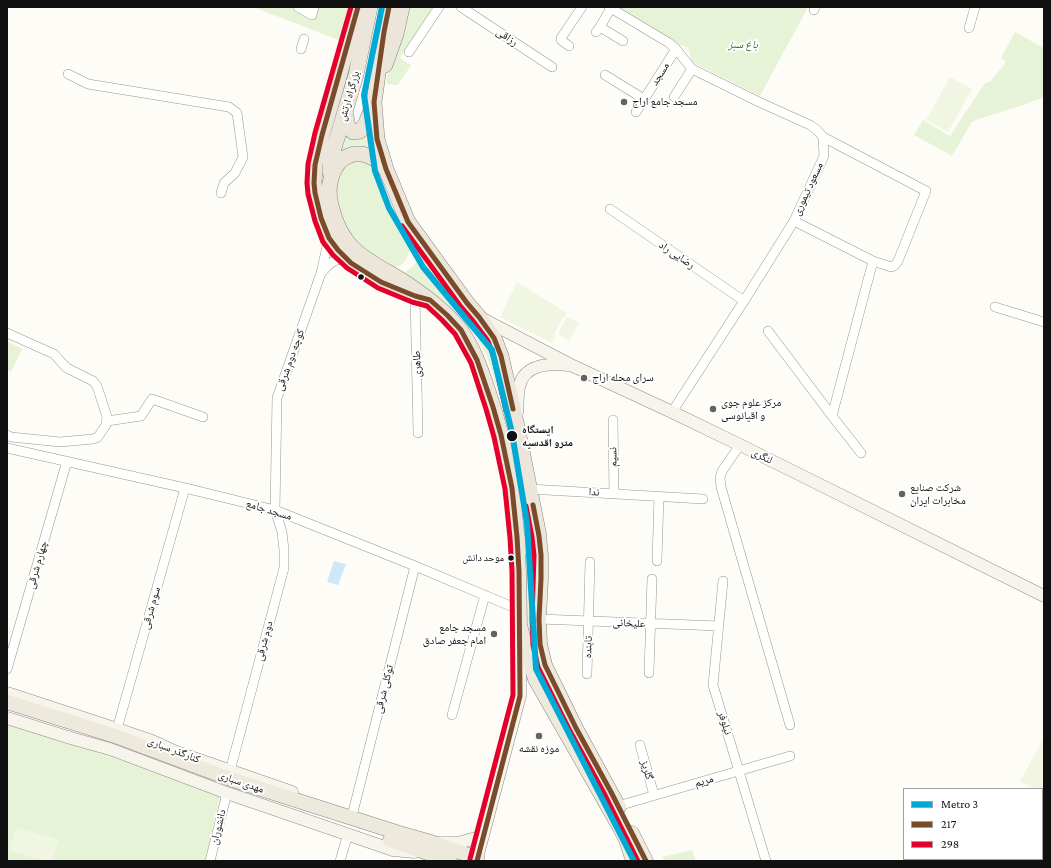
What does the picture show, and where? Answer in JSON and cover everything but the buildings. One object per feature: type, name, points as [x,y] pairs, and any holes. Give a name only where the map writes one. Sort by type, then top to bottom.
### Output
[{"type":"highway","points":[[358,7],[315,165],[315,193],[321,218],[329,238],[351,263],[381,282],[415,296],[430,300]]},
{"type":"highway","name":"بزرگراه ارتش","points":[[329,185],[331,158],[356,75],[370,7]]},
{"type":"highway","name":"بزرگراه ارتش","points":[[389,7],[375,95],[377,139],[386,169],[408,222],[467,303],[479,317]]},
{"type":"highway","points":[[345,110],[348,127],[353,132],[360,131],[366,123],[396,34],[402,7]]},
{"type":"highway","points":[[386,169],[375,159],[362,154],[354,154],[341,159],[332,173],[329,185],[330,203],[335,220],[352,248],[363,258],[430,300],[447,314],[460,330],[470,346],[483,375],[501,435],[512,488],[517,537],[520,543],[529,548],[536,544],[539,536],[517,426],[501,356],[494,338],[479,317]]},
{"type":"main road","name":"لنگری","points":[[479,317],[573,366],[740,444],[1044,596]]},
{"type":"main road","points":[[517,426],[519,387],[526,373],[532,369],[550,364],[573,366]]},
{"type":"main road","points":[[539,536],[541,555],[539,619],[540,644],[545,665],[576,728],[646,861]]},
{"type":"main road","points":[[477,860],[520,696],[520,610],[517,537]]},
{"type":"main road","points":[[519,572],[527,560],[536,560],[541,566]]},
{"type":"main road","points":[[520,624],[535,679],[620,828],[633,861]]},
{"type":"main road","name":"کنارگذر سباری","points":[[7,693],[152,741],[176,752],[230,771],[400,828],[429,848]]},
{"type":"main road","name":"مهدی سباری","points":[[7,702],[115,736],[232,780],[399,834],[429,848],[450,861]]},
{"type":"main road","name":"مهدی سباری","points":[[7,709],[113,742],[230,786],[429,848],[477,860]]},
{"type":"main road","name":"کنارگذر سباری","points":[[7,718],[110,749],[227,793],[393,850],[429,848]]},
{"type":"main road","points":[[429,848],[458,843],[483,836]]},
{"type":"street","points":[[298,7],[312,15],[314,7]]},
{"type":"street","points":[[409,52],[439,7]]},
{"type":"street","name":"رزاقی","points":[[461,7],[552,67]]},
{"type":"street","points":[[569,46],[561,40],[561,38],[582,7]]},
{"type":"street","points":[[969,28],[975,7]]},
{"type":"street","points":[[623,41],[598,29],[610,8],[669,43],[676,49],[688,66],[692,69],[810,126],[817,130],[823,138],[926,191],[898,261],[891,267],[874,261],[794,221]]},
{"type":"street","points":[[301,49],[304,39]]},
{"type":"street","name":"مسجد","points":[[636,112],[676,49]]},
{"type":"street","points":[[674,97],[692,69]]},
{"type":"street","points":[[68,74],[88,84],[229,107],[237,113],[243,156],[235,173],[224,183],[221,194]]},
{"type":"street","points":[[604,75],[644,99]]},
{"type":"street","name":"مسعود تیموری","points":[[672,412],[794,221],[824,156],[823,138]]},
{"type":"street","name":"رضایی راد","points":[[610,210],[744,301]]},
{"type":"street","name":"کوچه دوم شرقی","points":[[275,510],[277,398],[321,273],[329,238]]},
{"type":"street","points":[[321,273],[332,262],[347,259]]},
{"type":"street","points":[[832,416],[874,261]]},
{"type":"street","name":"طاهری","points":[[415,296],[418,433]]},
{"type":"street","points":[[995,307],[1044,322]]},
{"type":"street","points":[[768,331],[861,453]]},
{"type":"street","points":[[7,333],[54,354],[68,368],[93,381],[97,386],[107,417],[106,425],[98,437],[92,439],[60,442],[11,437],[7,435]]},
{"type":"street","points":[[107,421],[140,417],[143,415],[152,399],[203,417]]},
{"type":"street","name":"نسیم","points":[[613,420],[614,494]]},
{"type":"street","points":[[740,444],[722,471],[720,478],[721,487],[790,725]]},
{"type":"street","name":"مسجد جامع","points":[[7,448],[275,510],[520,610]]},
{"type":"street","name":"چهارم شرقی","points":[[7,669],[68,461]]},
{"type":"street","name":"سوم شرقی","points":[[117,729],[185,488]]},
{"type":"street","name":"ندا","points":[[530,489],[703,498]]},
{"type":"street","points":[[657,561],[659,496]]},
{"type":"street","name":"دوم شرقی","points":[[230,771],[284,568],[282,532],[275,510]]},
{"type":"street","name":"تابنده","points":[[587,674],[590,562]]},
{"type":"street","name":"توکلی شرقی","points":[[353,812],[415,566]]},
{"type":"street","points":[[649,673],[652,579]]},
{"type":"street","name":"نیلوفر","points":[[723,580],[713,685],[766,861]]},
{"type":"street","points":[[452,715],[485,595]]},
{"type":"street","name":"علیخانی","points":[[539,619],[719,626]]},
{"type":"street","name":"گلریز","points":[[640,745],[654,795]]},
{"type":"street","name":"مریم","points":[[618,806],[790,756]]},
{"type":"street","name":"دانشوران","points":[[210,861],[227,793]]},
{"type":"street","points":[[340,861],[348,834]]},
{"type":"green space","points":[[253,7],[349,7],[341,41]]},
{"type":"green space","points":[[409,7],[433,7],[400,58],[411,65],[398,85],[386,84],[390,64]]},
{"type":"green space","name":"باغ سبز","points":[[614,7],[808,7],[760,96],[692,62],[688,48],[673,42]]},
{"type":"green space","points":[[1015,32],[1044,48],[1044,97],[971,123],[952,156],[914,135],[923,120],[950,136],[985,83],[990,82],[1006,62],[1001,58]]},
{"type":"green space","points":[[950,77],[972,89],[948,132],[926,120]]},
{"type":"green space","points":[[368,127],[371,151],[338,153],[344,129]]},
{"type":"green space","points":[[364,159],[376,170],[389,203],[410,247],[406,260],[398,266],[392,267],[386,264],[357,241],[347,226],[340,209],[337,195],[337,183],[342,168],[346,162]]},
{"type":"green space","points":[[415,243],[457,305],[490,338],[476,335],[460,315],[451,307],[433,293],[402,274],[413,266],[419,258],[419,252]]},
{"type":"green space","points":[[517,282],[567,313],[566,316],[563,317],[554,335],[556,336],[552,343],[500,317]]},
{"type":"green space","points":[[567,317],[579,323],[569,341],[558,334]]},
{"type":"green space","points":[[477,339],[491,343],[511,433],[525,510],[533,540],[525,542],[502,405],[487,356]]},
{"type":"green space","points":[[7,341],[22,349],[11,372],[7,370]]},
{"type":"green space","points":[[528,563],[534,564],[536,567],[531,606],[530,629],[534,656],[541,678],[525,634],[524,568]]},
{"type":"green space","points":[[7,721],[120,758],[220,796],[205,861],[7,861]]},
{"type":"green space","points":[[1044,738],[1044,794],[1043,788],[1033,788],[1020,781]]},
{"type":"green space","points":[[16,827],[59,840],[52,861],[46,861],[9,850]]},
{"type":"green space","points":[[692,850],[696,861],[664,861],[662,857]]},
{"type":"water","points":[[334,561],[346,564],[338,585],[327,582]]},
{"type":"metro line","name":"3","points":[[382,7],[364,95],[375,171],[389,208],[423,267],[492,350],[512,433],[527,523],[536,669],[634,861]]},
{"type":"transit line","name":"298","points":[[351,7],[315,133],[308,164],[308,194],[315,221],[323,242],[333,255],[347,268],[378,288],[412,302],[427,306],[455,334],[471,363],[486,409],[494,437],[505,489],[512,571],[513,695],[470,859]]},
{"type":"transit line","name":"217","points":[[358,7],[315,165],[315,193],[321,218],[329,238],[351,263],[381,282],[415,296],[430,300],[461,330],[477,360],[493,407],[501,435],[512,488],[519,571],[520,696],[477,861]]},
{"type":"transit line","name":"217","points":[[389,7],[374,102],[377,139],[386,169],[408,222],[494,338],[501,356],[513,409]]},
{"type":"transit line","name":"298","points":[[402,226],[461,307],[488,341],[494,358],[506,411]]},
{"type":"transit line","name":"217","points":[[533,505],[541,555],[539,619],[540,644],[545,665],[576,728],[646,861]]},
{"type":"transit line","name":"298","points":[[526,506],[534,555],[532,619],[533,645],[538,667],[638,861]]},
{"type":"place","name":"مسجد جامع اراج","points":[[624,102]]},
{"type":"place","name":"سرای محله اراج","points":[[584,378]]},
{"type":"place","name":"مرکز علوم جوی و اقیانوسی","points":[[713,409]]},
{"type":"place","name":"ایستگاه مترو اقدسیه","points":[[512,436]]},
{"type":"place","name":"شرکت صنایع مخابرات ایران","points":[[902,494]]},
{"type":"place","name":"موحد دانش","points":[[511,558]]},
{"type":"place","name":"مسجد جامع امام جعفر صادق","points":[[494,634]]},
{"type":"place","name":"موزه نقشه","points":[[539,736]]}]
